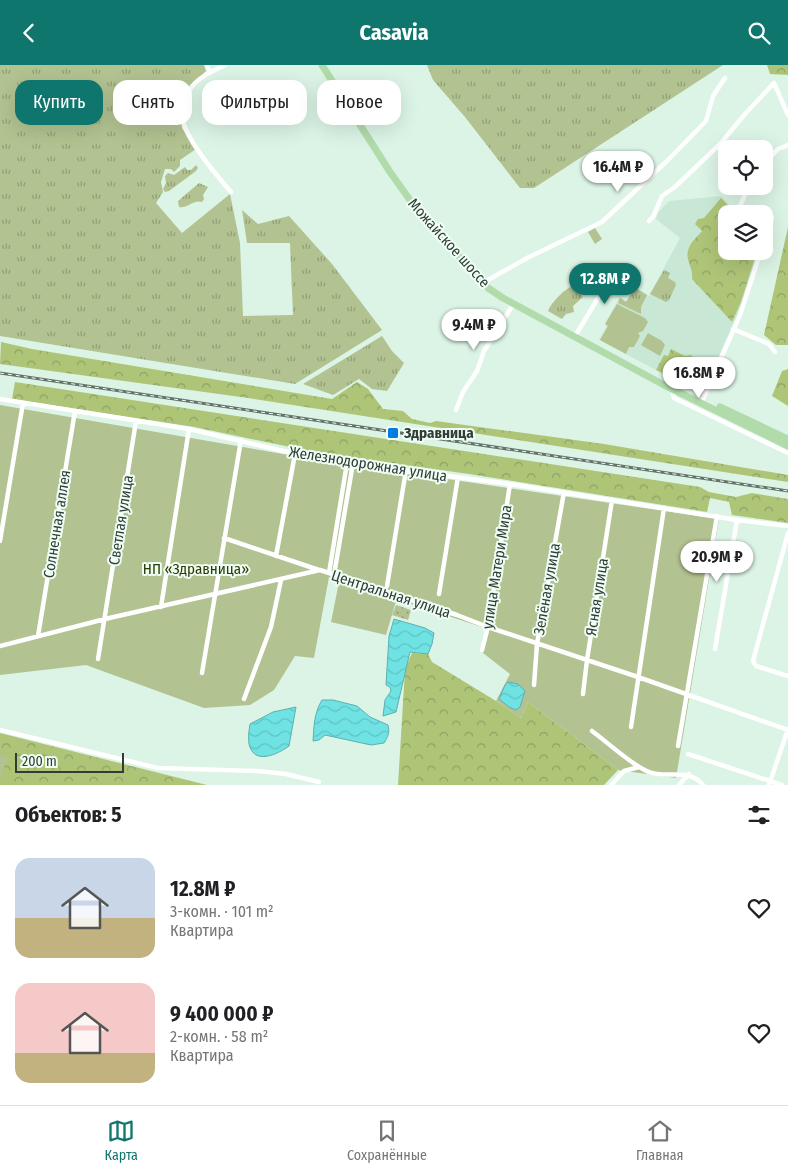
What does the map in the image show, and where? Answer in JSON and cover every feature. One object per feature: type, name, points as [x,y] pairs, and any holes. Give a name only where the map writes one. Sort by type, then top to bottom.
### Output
[{"type":"main road","name":"Можайское шоссе","points":[[322,65],[380,157],[410,200],[483,284],[514,303],[675,390],[788,446]]},
{"type":"main road","name":"Можайское шоссе","points":[[326,65],[398,177],[427,215],[486,281],[496,289],[666,381],[788,439]]},
{"type":"street","points":[[207,65],[210,73]]},
{"type":"street","points":[[225,65],[201,78],[192,88],[184,105],[182,118],[187,130],[212,169],[231,192]]},
{"type":"street","points":[[486,281],[602,222],[668,160],[706,121],[713,96],[725,78]]},
{"type":"street","points":[[649,221],[653,217],[662,196],[675,187],[720,145],[745,113],[774,83],[788,115]]},
{"type":"street","points":[[773,155],[778,149],[788,145]]},
{"type":"street","points":[[703,399],[740,315],[758,260]]},
{"type":"street","points":[[577,333],[607,283],[613,269]]},
{"type":"street","points":[[456,410],[463,392],[477,371],[484,351],[514,303]]},
{"type":"street","points":[[733,329],[769,344],[775,353]]},
{"type":"street","points":[[675,390],[674,397],[788,453]]},
{"type":"street","name":"Железнодорожная улица","points":[[0,399],[189,429],[347,463],[510,484],[737,520],[788,526]]},
{"type":"street","points":[[0,541],[23,403]]},
{"type":"street","name":"Солнечная аллея","points":[[38,636],[75,411]]},
{"type":"street","name":"Светлая улица","points":[[98,659],[136,421]]},
{"type":"street","points":[[161,607],[189,429]]},
{"type":"street","points":[[202,673],[241,440]]},
{"type":"street","points":[[276,556],[295,453]]},
{"type":"street","points":[[329,573],[347,463]]},
{"type":"street","points":[[335,569],[353,463]]},
{"type":"street","points":[[387,586],[406,470]]},
{"type":"street","points":[[439,594],[458,477]]},
{"type":"street","name":"улица Матери Мира","points":[[482,650],[488,627],[510,484]]},
{"type":"street","name":"Зелёная улица","points":[[534,685],[537,644],[564,492]]},
{"type":"street","name":"Ясная улица","points":[[583,694],[586,661],[612,500]]},
{"type":"street","points":[[631,727],[664,508]]},
{"type":"street","points":[[678,746],[717,516]]},
{"type":"street","points":[[715,649],[737,520]]},
{"type":"street","points":[[788,533],[752,661],[753,665],[788,676]]},
{"type":"street","points":[[224,538],[320,570]]},
{"type":"street","name":"Центральная улица","points":[[0,646],[105,619],[320,570],[457,615],[788,730]]},
{"type":"street","points":[[244,699],[271,627],[280,580]]},
{"type":"street","points":[[0,730],[158,768],[258,771],[286,774],[319,782]]},
{"type":"street","points":[[770,783],[788,730]]},
{"type":"street","points":[[592,731],[638,767],[649,772],[689,775],[700,781],[703,785]]},
{"type":"street","points":[[688,754],[770,783],[782,785]]},
{"type":"street","points":[[611,785],[624,771],[638,767]]},
{"type":"street","points":[[679,785],[689,775]]},
{"type":"shaded area","points":[[721,196],[730,205],[718,205],[718,260],[755,260],[742,304],[702,394],[599,340],[607,326],[605,324],[620,297],[626,301],[635,287],[649,296],[680,238],[656,219],[658,213],[669,201]]},
{"type":"green space","points":[[0,65],[204,65],[206,71],[192,83],[192,80],[113,80],[113,125],[182,125],[196,149],[180,160],[180,166],[174,172],[171,169],[165,169],[161,182],[163,192],[156,203],[182,233],[230,194],[240,243],[243,316],[293,315],[290,243],[247,243],[242,210],[258,224],[289,216],[332,264],[382,330],[295,384],[0,336]]},
{"type":"green space","points":[[427,65],[723,65],[534,188],[520,188],[465,117],[433,80]]},
{"type":"green space","points":[[767,65],[788,65],[788,75],[770,74]]},
{"type":"green space","points":[[196,165],[198,168],[196,171],[165,192],[163,189],[166,183],[165,176],[168,173],[174,175],[185,167],[187,170],[191,170]]},
{"type":"green space","points":[[199,183],[208,187],[203,195],[204,199],[202,202],[199,201],[185,207],[179,207],[178,201]]},
{"type":"green space","points":[[721,198],[728,205],[718,205],[718,260],[754,260],[741,302],[732,322],[692,279],[692,271],[687,255],[691,243],[702,231],[695,224],[698,219],[704,218]]},
{"type":"green space","points":[[788,227],[788,345],[776,345],[764,335]]},
{"type":"green space","points":[[595,228],[602,239],[595,244],[588,232]]},
{"type":"green space","points":[[664,270],[670,273],[668,278],[675,282],[676,285],[669,300],[666,302],[650,294]]},
{"type":"green space","points":[[575,284],[576,291],[583,297],[573,306],[574,312],[566,314],[562,319],[548,311],[552,303],[559,296]]},
{"type":"green space","points":[[635,288],[647,295],[641,307],[641,314],[618,303],[620,298],[626,302]]},
{"type":"green space","points":[[617,304],[645,318],[648,322],[643,331],[638,333],[640,336],[634,347],[629,347],[626,354],[600,340],[608,326],[605,324]]},
{"type":"green space","points":[[648,333],[662,341],[665,345],[660,356],[641,345]]},
{"type":"green space","points":[[382,336],[392,351],[404,363],[387,391],[372,389],[359,379],[333,395],[303,384]]},
{"type":"green space","points":[[1,342],[32,349],[332,399],[357,382],[368,389],[383,409],[403,411],[412,419],[430,423],[436,421],[604,444],[788,475],[788,482],[248,398],[0,364]]},
{"type":"green space","points":[[671,349],[685,356],[692,355],[691,372],[703,384],[700,392],[656,370],[664,355],[668,356]]},
{"type":"green space","points":[[788,369],[788,406],[772,396],[782,371]]},
{"type":"green space","points":[[15,382],[700,487],[709,492],[736,497],[752,493],[788,499],[788,523],[732,515],[729,502],[710,498],[707,512],[469,474],[319,453],[194,427],[12,399]]},
{"type":"green space","name":"НП «Здравница»","points":[[0,405],[318,460],[719,519],[676,778],[618,770],[528,702],[521,718],[496,701],[510,674],[483,653],[488,629],[329,577],[314,658],[295,656],[274,690],[250,705],[204,708],[86,665],[0,675]]},
{"type":"green space","points":[[339,582],[396,601],[386,635],[331,622]]},
{"type":"green space","points":[[396,605],[411,610],[408,620],[392,615]]},
{"type":"green space","points":[[412,653],[428,654],[432,662],[521,718],[528,702],[618,770],[604,785],[398,785],[405,670]]},
{"type":"green space","points":[[0,733],[207,785],[0,785]]},
{"type":"green space","points":[[0,755],[8,757],[0,779]]},
{"type":"water","points":[[394,619],[425,628],[434,633],[428,654],[410,652],[396,712],[383,716],[385,700],[391,691],[390,687],[386,685],[389,636]]},
{"type":"water","points":[[508,682],[518,684],[525,691],[520,707],[516,710],[499,699]]},
{"type":"water","points":[[322,700],[333,700],[357,706],[370,717],[388,725],[387,739],[384,743],[371,745],[325,735],[319,740],[313,741],[316,715]]},
{"type":"water","points":[[296,707],[289,746],[273,755],[256,755],[249,744],[250,724],[273,712]]},
{"type":"railway","points":[[0,373],[788,491]]},
{"type":"place","name":"Здравница","points":[[393,433]]}]
